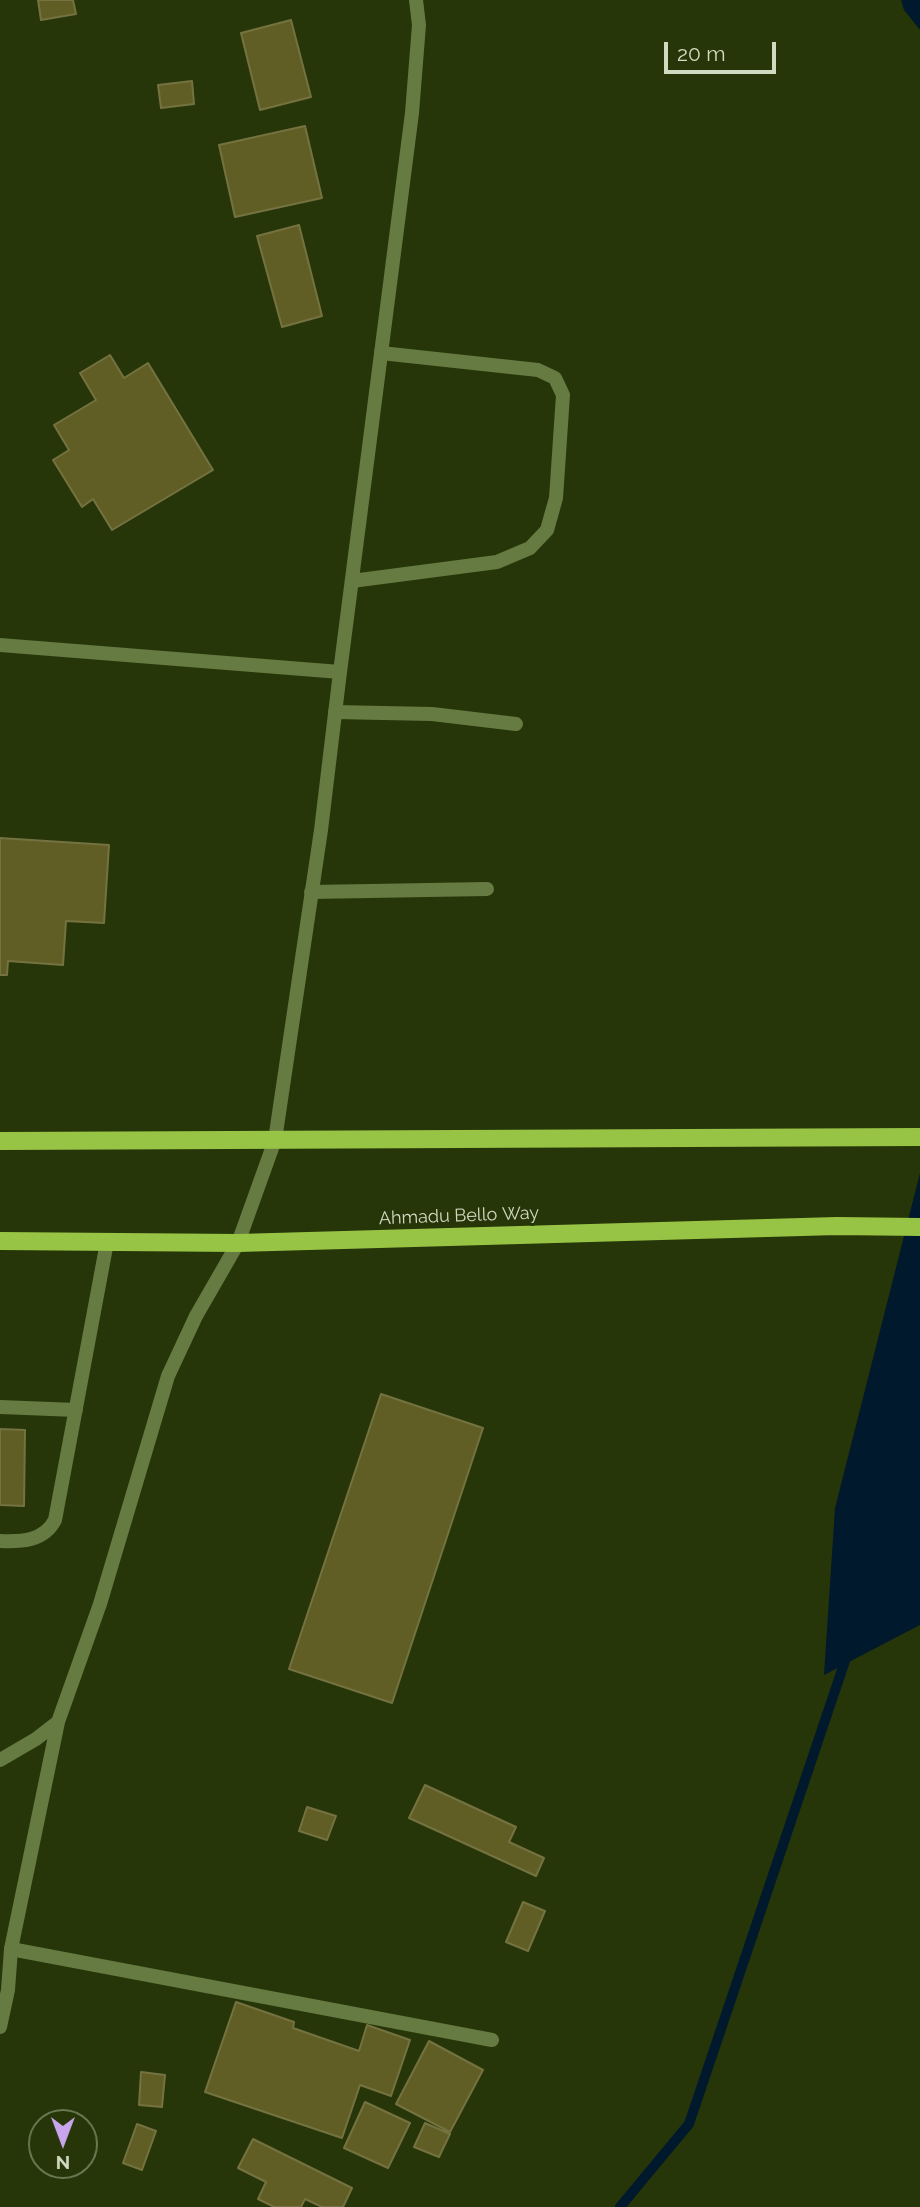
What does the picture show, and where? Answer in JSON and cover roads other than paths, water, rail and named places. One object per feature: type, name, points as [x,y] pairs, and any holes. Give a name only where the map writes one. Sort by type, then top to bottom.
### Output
[{"type":"main road","points":[[0,1141],[920,1137]]},
{"type":"main road","name":"Ahmadu Bello Way","points":[[0,1241],[237,1243],[837,1226],[920,1227]]},
{"type":"street","points":[[0,2027],[11,1949],[58,1722],[100,1604],[168,1376],[196,1316],[237,1243],[275,1140],[312,892],[412,113],[419,25],[416,0]]},
{"type":"street","points":[[352,581],[497,562],[530,548],[547,530],[556,498],[563,395],[555,378],[538,370],[381,353]]},
{"type":"street","points":[[0,645],[340,672]]},
{"type":"street","points":[[335,712],[432,714],[516,724]]},
{"type":"street","points":[[312,892],[488,889]]},
{"type":"street","points":[[0,1541],[32,1540],[51,1528],[55,1520],[107,1241]]},
{"type":"street","points":[[0,1408],[76,1410]]},
{"type":"street","points":[[0,1760],[36,1739],[58,1722]]},
{"type":"street","points":[[11,1949],[492,2040]]},
{"type":"water","points":[[901,0],[920,0],[920,30],[904,10]]},
{"type":"water","points":[[920,1173],[920,1625],[824,1675],[835,1508]]},
{"type":"waterway","points":[[620,2207],[689,2124],[848,1652]]}]
